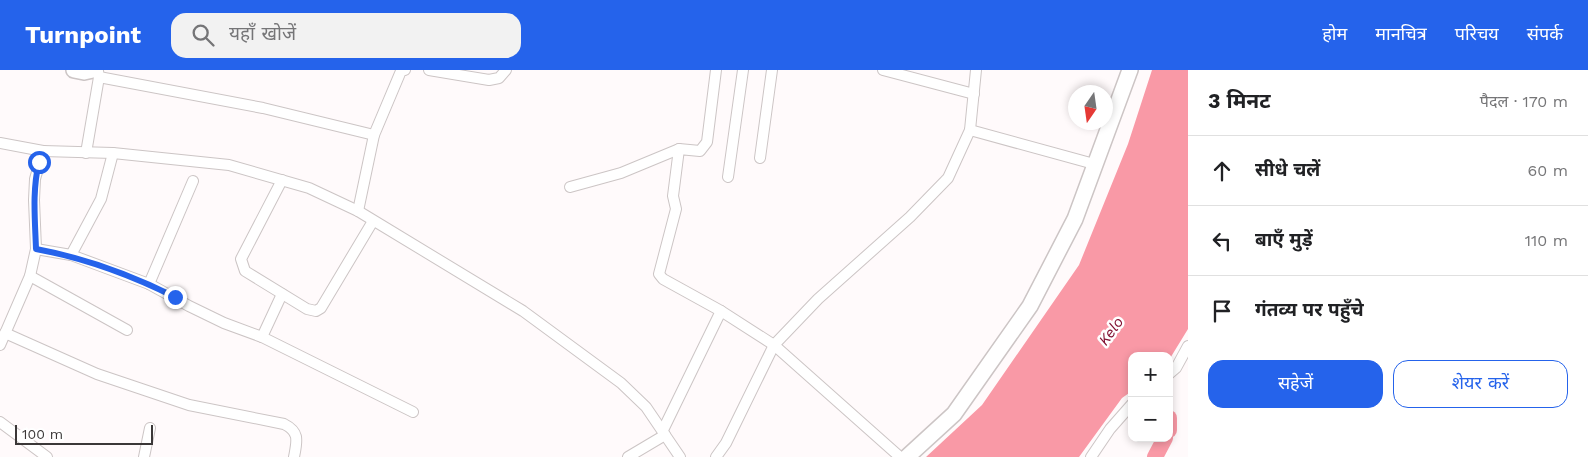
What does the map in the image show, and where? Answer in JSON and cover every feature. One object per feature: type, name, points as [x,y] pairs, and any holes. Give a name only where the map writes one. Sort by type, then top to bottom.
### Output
[{"type":"street","points":[[74,70],[97,72],[263,108],[374,135]]},
{"type":"street","points":[[358,211],[374,135],[402,71],[405,70]]},
{"type":"street","points":[[428,70],[489,80],[499,78],[506,70]]},
{"type":"street","points":[[570,187],[621,173],[678,149],[700,151],[707,142],[716,70]]},
{"type":"street","points":[[728,177],[743,70]]},
{"type":"street","points":[[760,158],[772,70]]},
{"type":"street","points":[[883,70],[974,94]]},
{"type":"street","points":[[716,457],[726,443],[774,345],[818,299],[935,193],[948,178],[970,130],[976,70]]},
{"type":"street","points":[[907,457],[954,414],[1030,306],[1075,219],[1130,70]]},
{"type":"street","points":[[86,153],[97,72]]},
{"type":"street","points":[[970,130],[1094,164]]},
{"type":"street","points":[[0,143],[43,151],[113,153],[229,165],[309,188],[358,211],[524,311],[621,383],[646,407],[680,457]]},
{"type":"street","points":[[678,149],[673,196],[676,209],[659,268],[659,274],[663,279],[721,311],[774,345],[900,457]]},
{"type":"street","points":[[0,345],[30,276],[36,249],[34,186],[43,151]]},
{"type":"street","points":[[71,255],[101,199],[113,153]]},
{"type":"street","points":[[150,284],[193,180]]},
{"type":"street","points":[[282,180],[241,259],[245,271],[307,309],[316,311],[321,308],[373,221]]},
{"type":"street","points":[[36,249],[71,255],[150,284],[224,323],[262,337],[413,412]]},
{"type":"street","points":[[30,276],[127,330]]},
{"type":"street","points":[[262,337],[282,294]]},
{"type":"street","points":[[628,457],[664,432],[721,311]]},
{"type":"street","points":[[5,334],[96,374],[189,405],[284,424],[294,429],[298,438],[294,457]]},
{"type":"street","points":[[1173,369],[1188,346]]},
{"type":"street","points":[[1091,457],[1110,429],[1128,409]]},
{"type":"street","points":[[0,422],[47,457]]},
{"type":"street","points":[[144,457],[150,428]]},
{"type":"water","name":"Kelo","points":[[1152,70],[1188,70],[1188,329],[1173,353],[1128,352],[1128,394],[1122,398],[1079,457],[926,457],[982,405],[1079,265],[1128,144]]},
{"type":"waterway","points":[[1155,457],[1163,442]]},
{"type":"route","points":[[39,162],[35,179],[34,200],[36,249],[71,255],[150,284],[175,297]]}]
